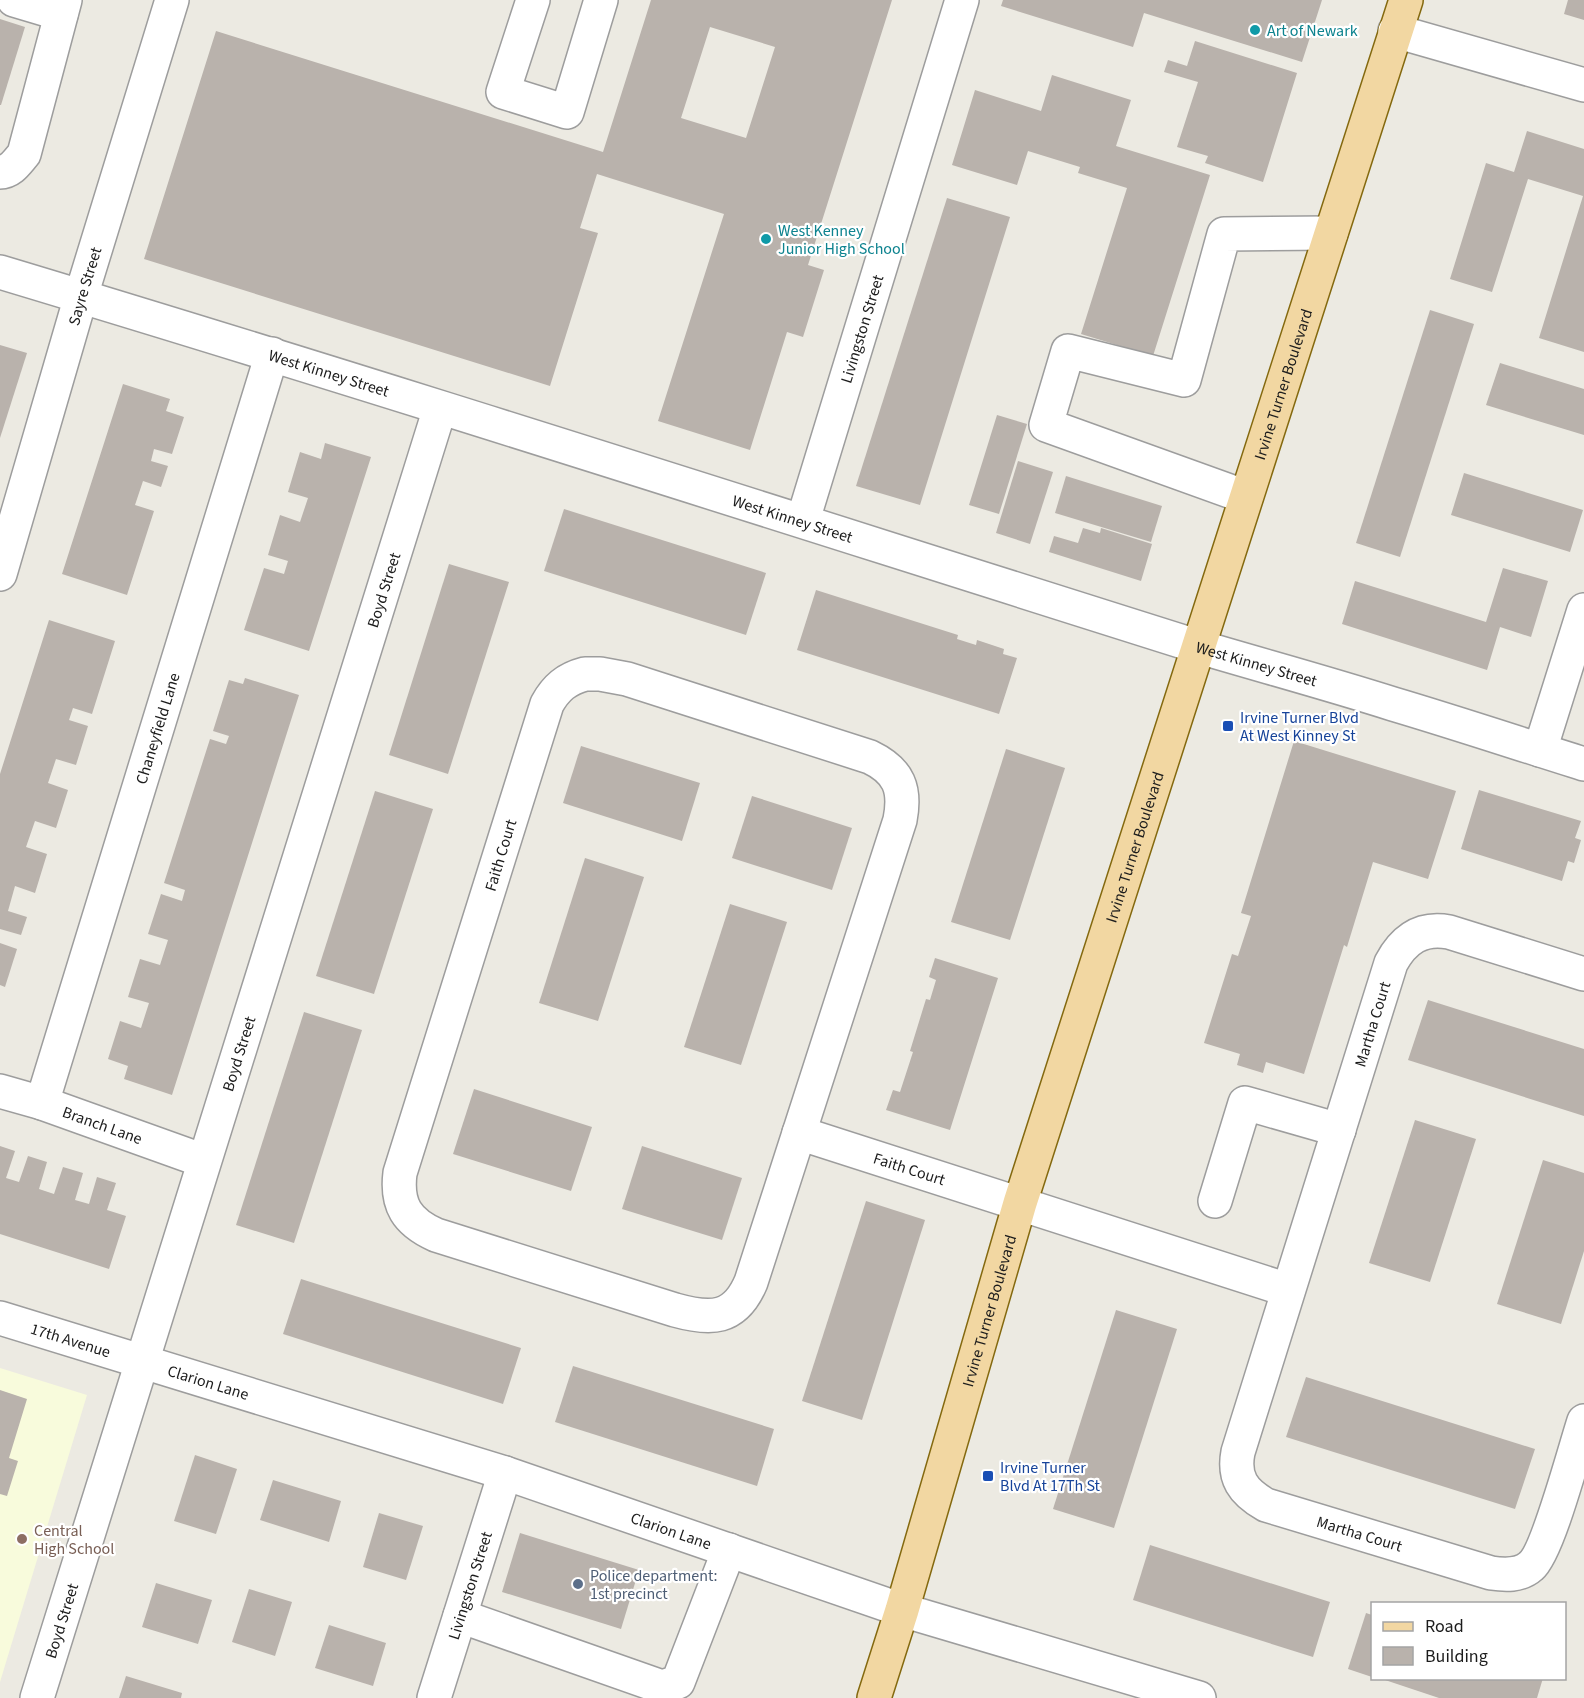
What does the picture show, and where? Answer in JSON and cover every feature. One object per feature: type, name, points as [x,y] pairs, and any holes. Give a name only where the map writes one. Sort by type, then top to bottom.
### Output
[{"type":"main road","name":"Irvine Turner Boulevard","points":[[874,1698],[902,1610],[1020,1203],[1406,0]]},
{"type":"street","points":[[14,0],[61,16]]},
{"type":"street","name":"Sayre Street","points":[[0,574],[81,296],[172,0]]},
{"type":"street","points":[[533,0],[503,92],[567,112],[601,0]]},
{"type":"street","name":"Livingston Street","points":[[803,520],[962,0]]},
{"type":"street","points":[[0,157],[39,39],[61,16]]},
{"type":"street","points":[[0,172],[6,172],[24,154],[61,16]]},
{"type":"street","points":[[1395,31],[1584,85]]},
{"type":"street","points":[[1246,497],[1046,425],[1068,351],[1184,380],[1224,234],[1331,233]]},
{"type":"street","name":"West Kinney Street","points":[[0,272],[272,354],[1198,646],[1584,764]]},
{"type":"street","name":"Chaneyfield Lane","points":[[42,1103],[272,354]]},
{"type":"street","name":"Boyd Street","points":[[37,1698],[440,408]]},
{"type":"street","points":[[1540,750],[1584,610]]},
{"type":"street","name":"Faith Court","points":[[600,674],[627,679],[870,756],[883,763],[899,783],[903,806],[900,820],[799,1133],[745,1296],[730,1311],[712,1317],[695,1316],[436,1235],[423,1230],[414,1222],[401,1203],[398,1189],[400,1173],[546,704],[555,691],[573,677],[600,674]]},
{"type":"street","name":"Martha Court","points":[[1584,974],[1437,930],[1422,932],[1411,938],[1396,952],[1236,1459],[1237,1475],[1240,1484],[1255,1499],[1266,1505],[1491,1573],[1516,1574],[1532,1566],[1545,1544],[1584,1421]]},
{"type":"street","name":"Branch Lane","points":[[0,1091],[42,1103],[204,1161]]},
{"type":"street","points":[[1215,1202],[1245,1103],[1339,1130]]},
{"type":"street","name":"Faith Court","points":[[799,1133],[1020,1203]]},
{"type":"street","points":[[1020,1203],[1288,1290]]},
{"type":"street","name":"17th Avenue","points":[[0,1318],[141,1362]]},
{"type":"street","name":"Clarion Lane","points":[[141,1362],[506,1473],[902,1610],[1199,1698]]},
{"type":"street","name":"Livingston Street","points":[[434,1698],[506,1473]]},
{"type":"street","points":[[460,1616],[662,1687],[678,1682],[729,1550]]},
{"type":"shaded area","name":"Central High School","points":[[0,1368],[87,1395],[0,1682]]},
{"type":"building","points":[[651,0],[892,0],[808,265],[824,270],[803,337],[787,332],[750,450],[658,421],[724,214],[597,174],[580,228],[598,233],[550,386],[144,259],[216,31],[603,152]],"holes":[[[710,27],[775,47],[746,138],[681,118]]]},
{"type":"building","name":"Art of Newark","points":[[1003,0],[1322,0],[1302,62],[1144,13],[1133,47],[1001,6]]},
{"type":"building","points":[[1568,0],[1584,0],[1584,20],[1564,14]]},
{"type":"building","points":[[0,19],[25,27],[1,105],[0,105]]},
{"type":"building","points":[[1195,41],[1297,73],[1263,182],[1205,163],[1208,156],[1177,147],[1198,82],[1164,72],[1168,60],[1187,66]]},
{"type":"building","points":[[1052,75],[1131,100],[1116,146],[1210,175],[1153,356],[1081,334],[1127,188],[1078,173],[1080,167],[1028,151],[1017,185],[952,165],[975,90],[1041,111]]},
{"type":"building","points":[[1527,131],[1584,149],[1584,352],[1539,338],[1583,196],[1528,179],[1492,292],[1450,279],[1486,163],[1514,172]]},
{"type":"building","points":[[947,198],[1010,217],[920,505],[856,486]]},
{"type":"building","points":[[1430,310],[1474,324],[1400,557],[1356,543]]},
{"type":"building","points":[[0,345],[27,353],[0,438]]},
{"type":"building","points":[[1500,363],[1584,389],[1584,435],[1486,405]]},
{"type":"building","points":[[123,384],[170,399],[166,411],[184,417],[172,454],[154,449],[151,461],[168,466],[161,487],[143,481],[135,505],[154,511],[127,595],[62,574]]},
{"type":"building","points":[[997,415],[1027,424],[999,514],[969,505]]},
{"type":"building","points":[[325,443],[371,457],[309,651],[244,630],[264,568],[284,574],[288,561],[268,555],[280,515],[300,522],[308,498],[288,492],[300,452],[321,459]]},
{"type":"building","points":[[1018,461],[1053,472],[1030,544],[996,533]]},
{"type":"building","points":[[1464,473],[1583,510],[1570,552],[1451,515]]},
{"type":"building","points":[[1066,476],[1162,506],[1151,542],[1055,513]]},
{"type":"building","points":[[564,509],[766,573],[746,635],[544,571]]},
{"type":"building","points":[[1083,528],[1100,533],[1101,528],[1152,544],[1141,581],[1049,552],[1054,536],[1078,543]]},
{"type":"building","points":[[449,564],[509,582],[448,774],[389,755]]},
{"type":"building","points":[[1503,568],[1548,581],[1531,637],[1500,627],[1487,670],[1342,624],[1355,581],[1486,622]]},
{"type":"building","points":[[816,590],[958,635],[957,639],[976,645],[977,640],[1004,649],[1003,654],[1017,658],[999,714],[797,650]]},
{"type":"building","points":[[49,620],[115,641],[92,714],[73,708],[69,720],[88,726],[76,765],[56,759],[48,783],[68,790],[56,828],[35,821],[26,847],[47,854],[35,893],[15,886],[8,911],[27,917],[21,935],[0,929],[0,774]]},
{"type":"building","points":[[245,678],[299,695],[172,1095],[124,1079],[128,1066],[108,1059],[120,1021],[141,1028],[149,1003],[128,997],[140,959],[160,965],[168,940],[148,934],[161,894],[182,901],[185,890],[164,883],[210,739],[226,744],[229,736],[213,731],[229,680],[243,684]]},
{"type":"building","points":[[1294,741],[1456,791],[1428,879],[1373,862],[1347,947],[1344,945],[1304,1074],[1266,1062],[1263,1073],[1237,1065],[1240,1054],[1204,1043],[1232,954],[1238,956],[1251,916],[1241,913]]},
{"type":"building","points":[[581,746],[700,783],[682,841],[563,803]]},
{"type":"building","points":[[1006,749],[1065,768],[1010,940],[951,922]]},
{"type":"building","points":[[1479,790],[1581,821],[1575,838],[1581,840],[1574,863],[1568,861],[1562,881],[1461,849]]},
{"type":"building","points":[[375,791],[433,809],[374,994],[316,976]]},
{"type":"building","points":[[752,796],[852,828],[832,890],[732,858]]},
{"type":"building","points":[[585,858],[644,877],[598,1021],[539,1003]]},
{"type":"building","points":[[730,904],[787,922],[741,1065],[684,1047]]},
{"type":"building","points":[[0,943],[17,949],[5,987],[0,985]]},
{"type":"building","points":[[935,958],[998,978],[950,1130],[886,1110],[893,1090],[900,1092],[926,999],[930,1000],[936,980],[929,977]]},
{"type":"building","points":[[1428,1000],[1584,1049],[1584,1116],[1408,1060]]},
{"type":"building","points":[[304,1012],[362,1030],[294,1243],[236,1225]]},
{"type":"building","points":[[474,1089],[592,1127],[571,1191],[453,1154]]},
{"type":"building","points":[[1415,1120],[1476,1139],[1430,1282],[1369,1263]]},
{"type":"building","points":[[0,1146],[15,1151],[6,1178],[19,1182],[28,1156],[47,1162],[39,1189],[54,1194],[63,1167],[83,1173],[75,1200],[89,1204],[97,1177],[116,1183],[107,1210],[126,1216],[109,1269],[0,1234]]},
{"type":"building","points":[[642,1146],[742,1178],[722,1240],[622,1209]]},
{"type":"building","points":[[1543,1160],[1584,1173],[1584,1251],[1561,1324],[1497,1304]]},
{"type":"building","points":[[866,1201],[925,1220],[862,1420],[802,1401]]},
{"type":"building","points":[[301,1279],[521,1348],[503,1404],[283,1334]]},
{"type":"building","points":[[1116,1310],[1177,1329],[1114,1528],[1053,1509]]},
{"type":"building","points":[[573,1366],[774,1429],[757,1486],[555,1422]]},
{"type":"building","points":[[1306,1377],[1535,1449],[1515,1509],[1286,1437]]},
{"type":"building","points":[[0,1390],[27,1399],[9,1458],[18,1461],[7,1496],[0,1494]]},
{"type":"building","points":[[195,1455],[237,1469],[216,1534],[174,1521]]},
{"type":"building","points":[[273,1480],[341,1501],[329,1542],[260,1520]]},
{"type":"building","points":[[379,1513],[423,1526],[406,1580],[363,1567]]},
{"type":"building","points":[[520,1533],[639,1570],[621,1629],[502,1592]]},
{"type":"building","points":[[1150,1545],[1330,1602],[1313,1657],[1133,1600]]},
{"type":"building","points":[[156,1583],[212,1600],[198,1644],[142,1627]]},
{"type":"building","points":[[249,1589],[292,1602],[275,1656],[232,1642]]},
{"type":"building","points":[[1366,1613],[1371,1615],[1371,1677],[1348,1669]]},
{"type":"building","points":[[329,1625],[386,1643],[373,1686],[315,1668]]},
{"type":"building","points":[[126,1676],[182,1693],[181,1698],[119,1698]]},
{"type":"building","points":[[1385,1680],[1542,1680],[1537,1698],[1439,1698]]},
{"type":"place","name":"Art of Newark","points":[[1255,30]]},
{"type":"place","name":"West Kenney Junior High School","points":[[766,239]]},
{"type":"place","name":"Irvine Turner Blvd At West Kinney St","points":[[1228,726]]},
{"type":"place","name":"Irvine Turner Blvd At 17Th St","points":[[988,1476]]},
{"type":"place","name":"Central High School","points":[[22,1539]]},
{"type":"place","name":"Police department: 1st precinct","points":[[578,1584]]}]
